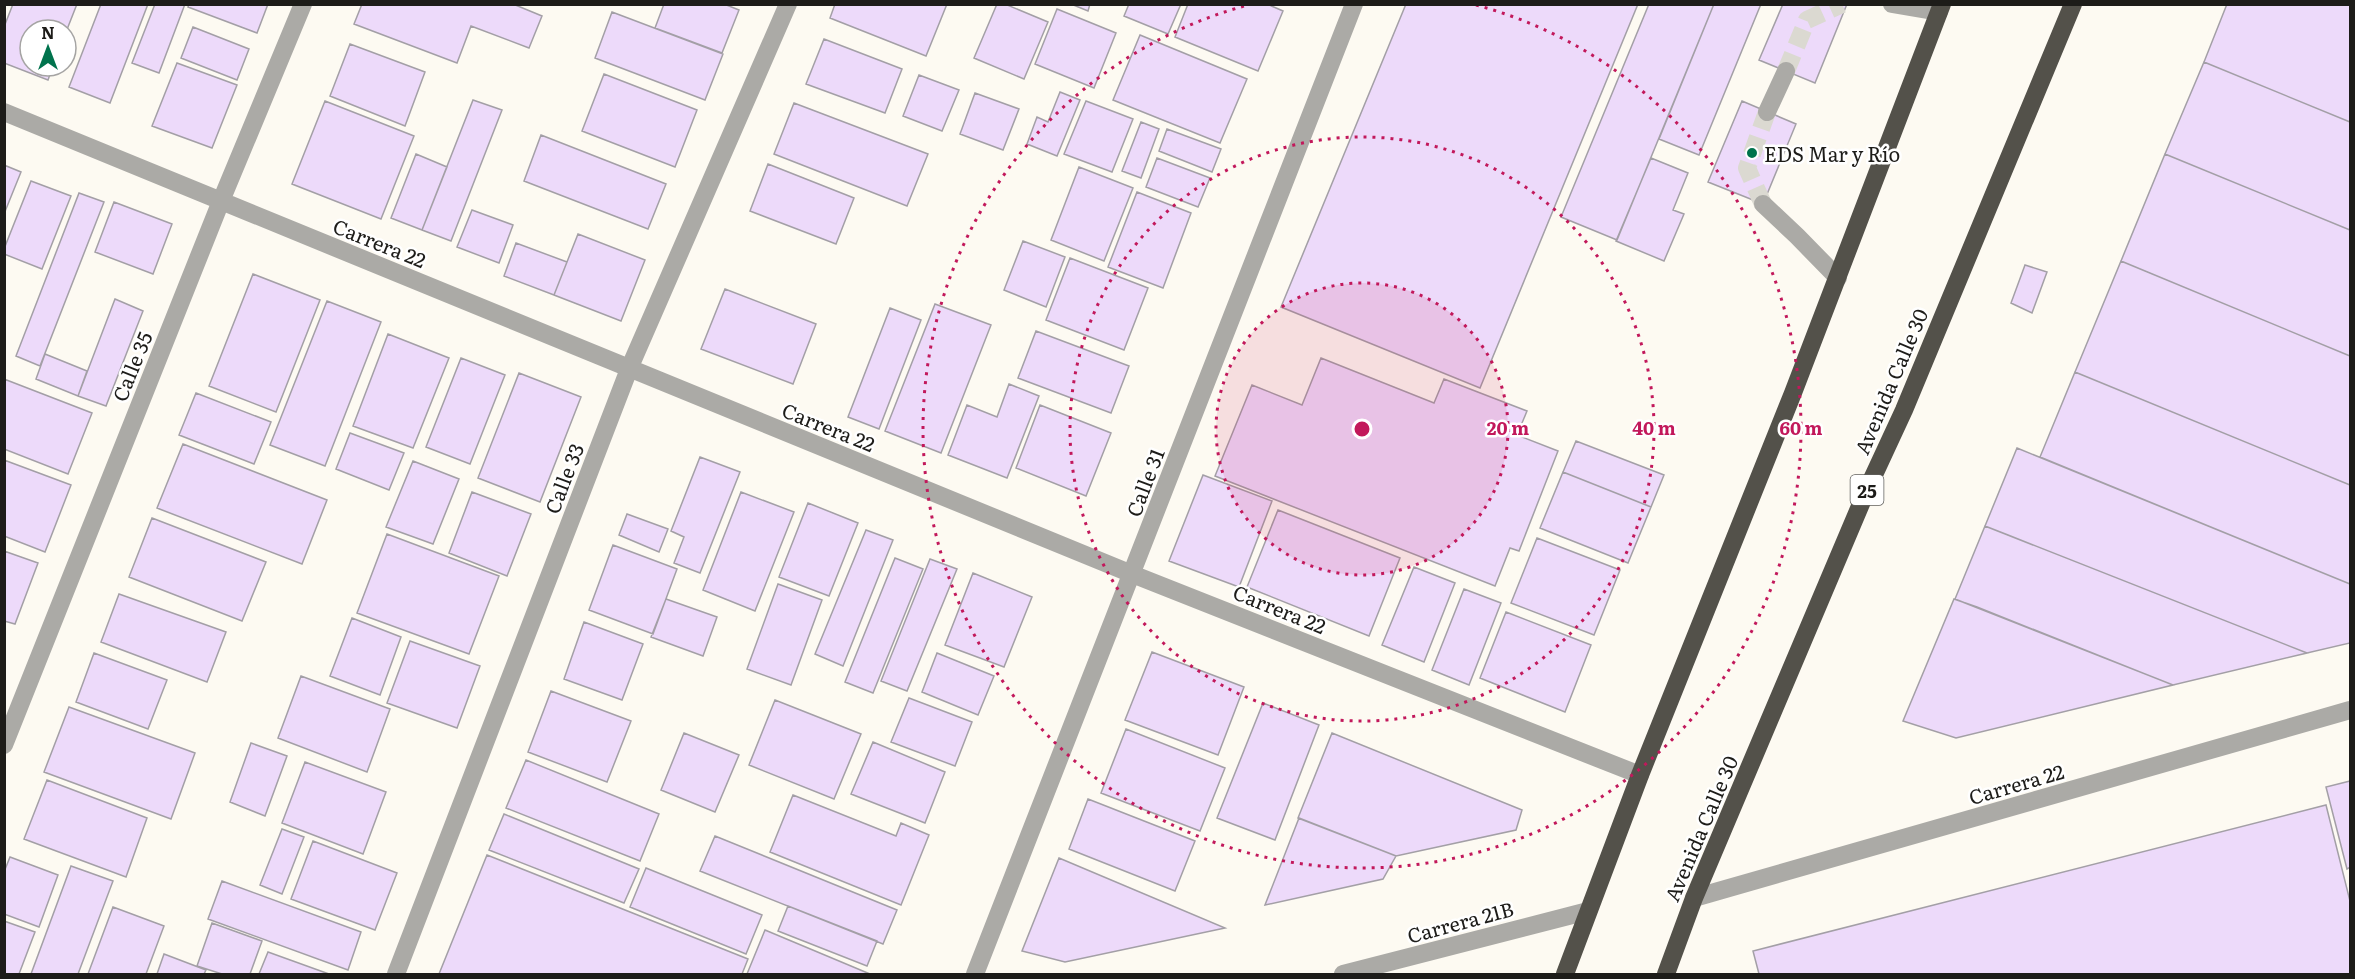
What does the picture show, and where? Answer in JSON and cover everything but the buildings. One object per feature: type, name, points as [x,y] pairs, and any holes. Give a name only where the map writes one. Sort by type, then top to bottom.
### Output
[{"type":"highway","name":"Avenida Calle 30","points":[[1666,975],[1694,898],[1866,492],[1904,410],[2073,4]]},
{"type":"highway","points":[[1565,975],[1640,775],[1838,278],[1941,8]]},
{"type":"street","name":"Calle 35","points":[[4,745],[221,201],[303,4]]},
{"type":"street","name":"Calle 33","points":[[396,975],[629,369],[788,4]]},
{"type":"street","name":"Calle 31","points":[[975,975],[1354,4]]},
{"type":"street","points":[[1892,4],[1941,8]]},
{"type":"street","points":[[1767,112],[1786,71]]},
{"type":"street","name":"Carrera 22","points":[[4,112],[1132,574],[1640,775]]},
{"type":"street","points":[[1763,204],[1838,278]]},
{"type":"street","name":"Carrera 22","points":[[1694,898],[2350,710]]},
{"type":"street","name":"Carrera 21B","points":[[1342,975],[1588,910]]},
{"type":"tunnel","points":[[1786,71],[1807,20],[1842,4]]},
{"type":"tunnel","points":[[1763,204],[1747,168],[1767,112]]},
{"type":"place","name":"EDS Mar y Río","points":[[1752,153]]}]
